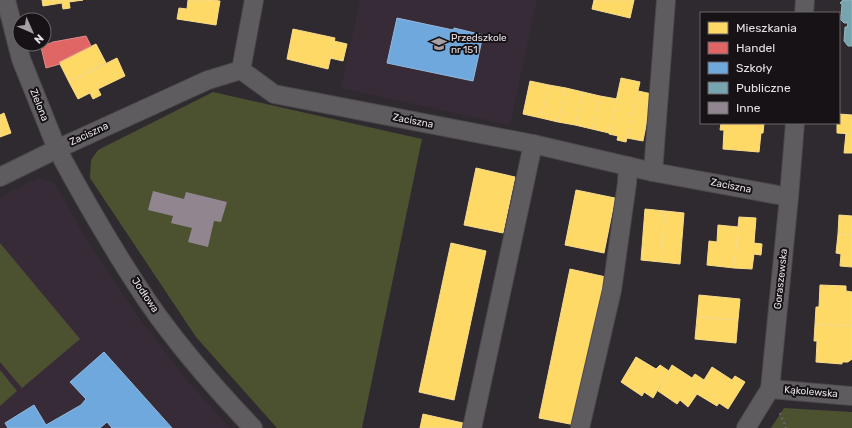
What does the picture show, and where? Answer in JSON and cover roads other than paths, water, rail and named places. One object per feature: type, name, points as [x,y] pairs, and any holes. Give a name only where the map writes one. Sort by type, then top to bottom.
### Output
[{"type":"street","name":"Zielona","points":[[6,0],[21,59],[57,149]]},
{"type":"street","points":[[241,70],[254,0]]},
{"type":"street","points":[[653,172],[666,0]]},
{"type":"street","points":[[804,0],[804,12]]},
{"type":"street","name":"Zaciszna","points":[[57,149],[208,80],[241,70],[274,94],[533,144],[653,172],[789,197]]},
{"type":"street","name":"Goraszewska","points":[[746,428],[770,389],[795,124]]},
{"type":"street","points":[[472,428],[533,144]]},
{"type":"street","points":[[0,177],[57,149]]},
{"type":"street","name":"Jodłowa","points":[[57,149],[83,198],[114,250],[149,303],[207,378],[252,428]]},
{"type":"street","points":[[580,428],[612,290],[628,166]]},
{"type":"street","name":"Kąkolewska","points":[[770,389],[852,396]]},
{"type":"place","name":"Przedszkole nr 151","points":[[439,44]]}]
